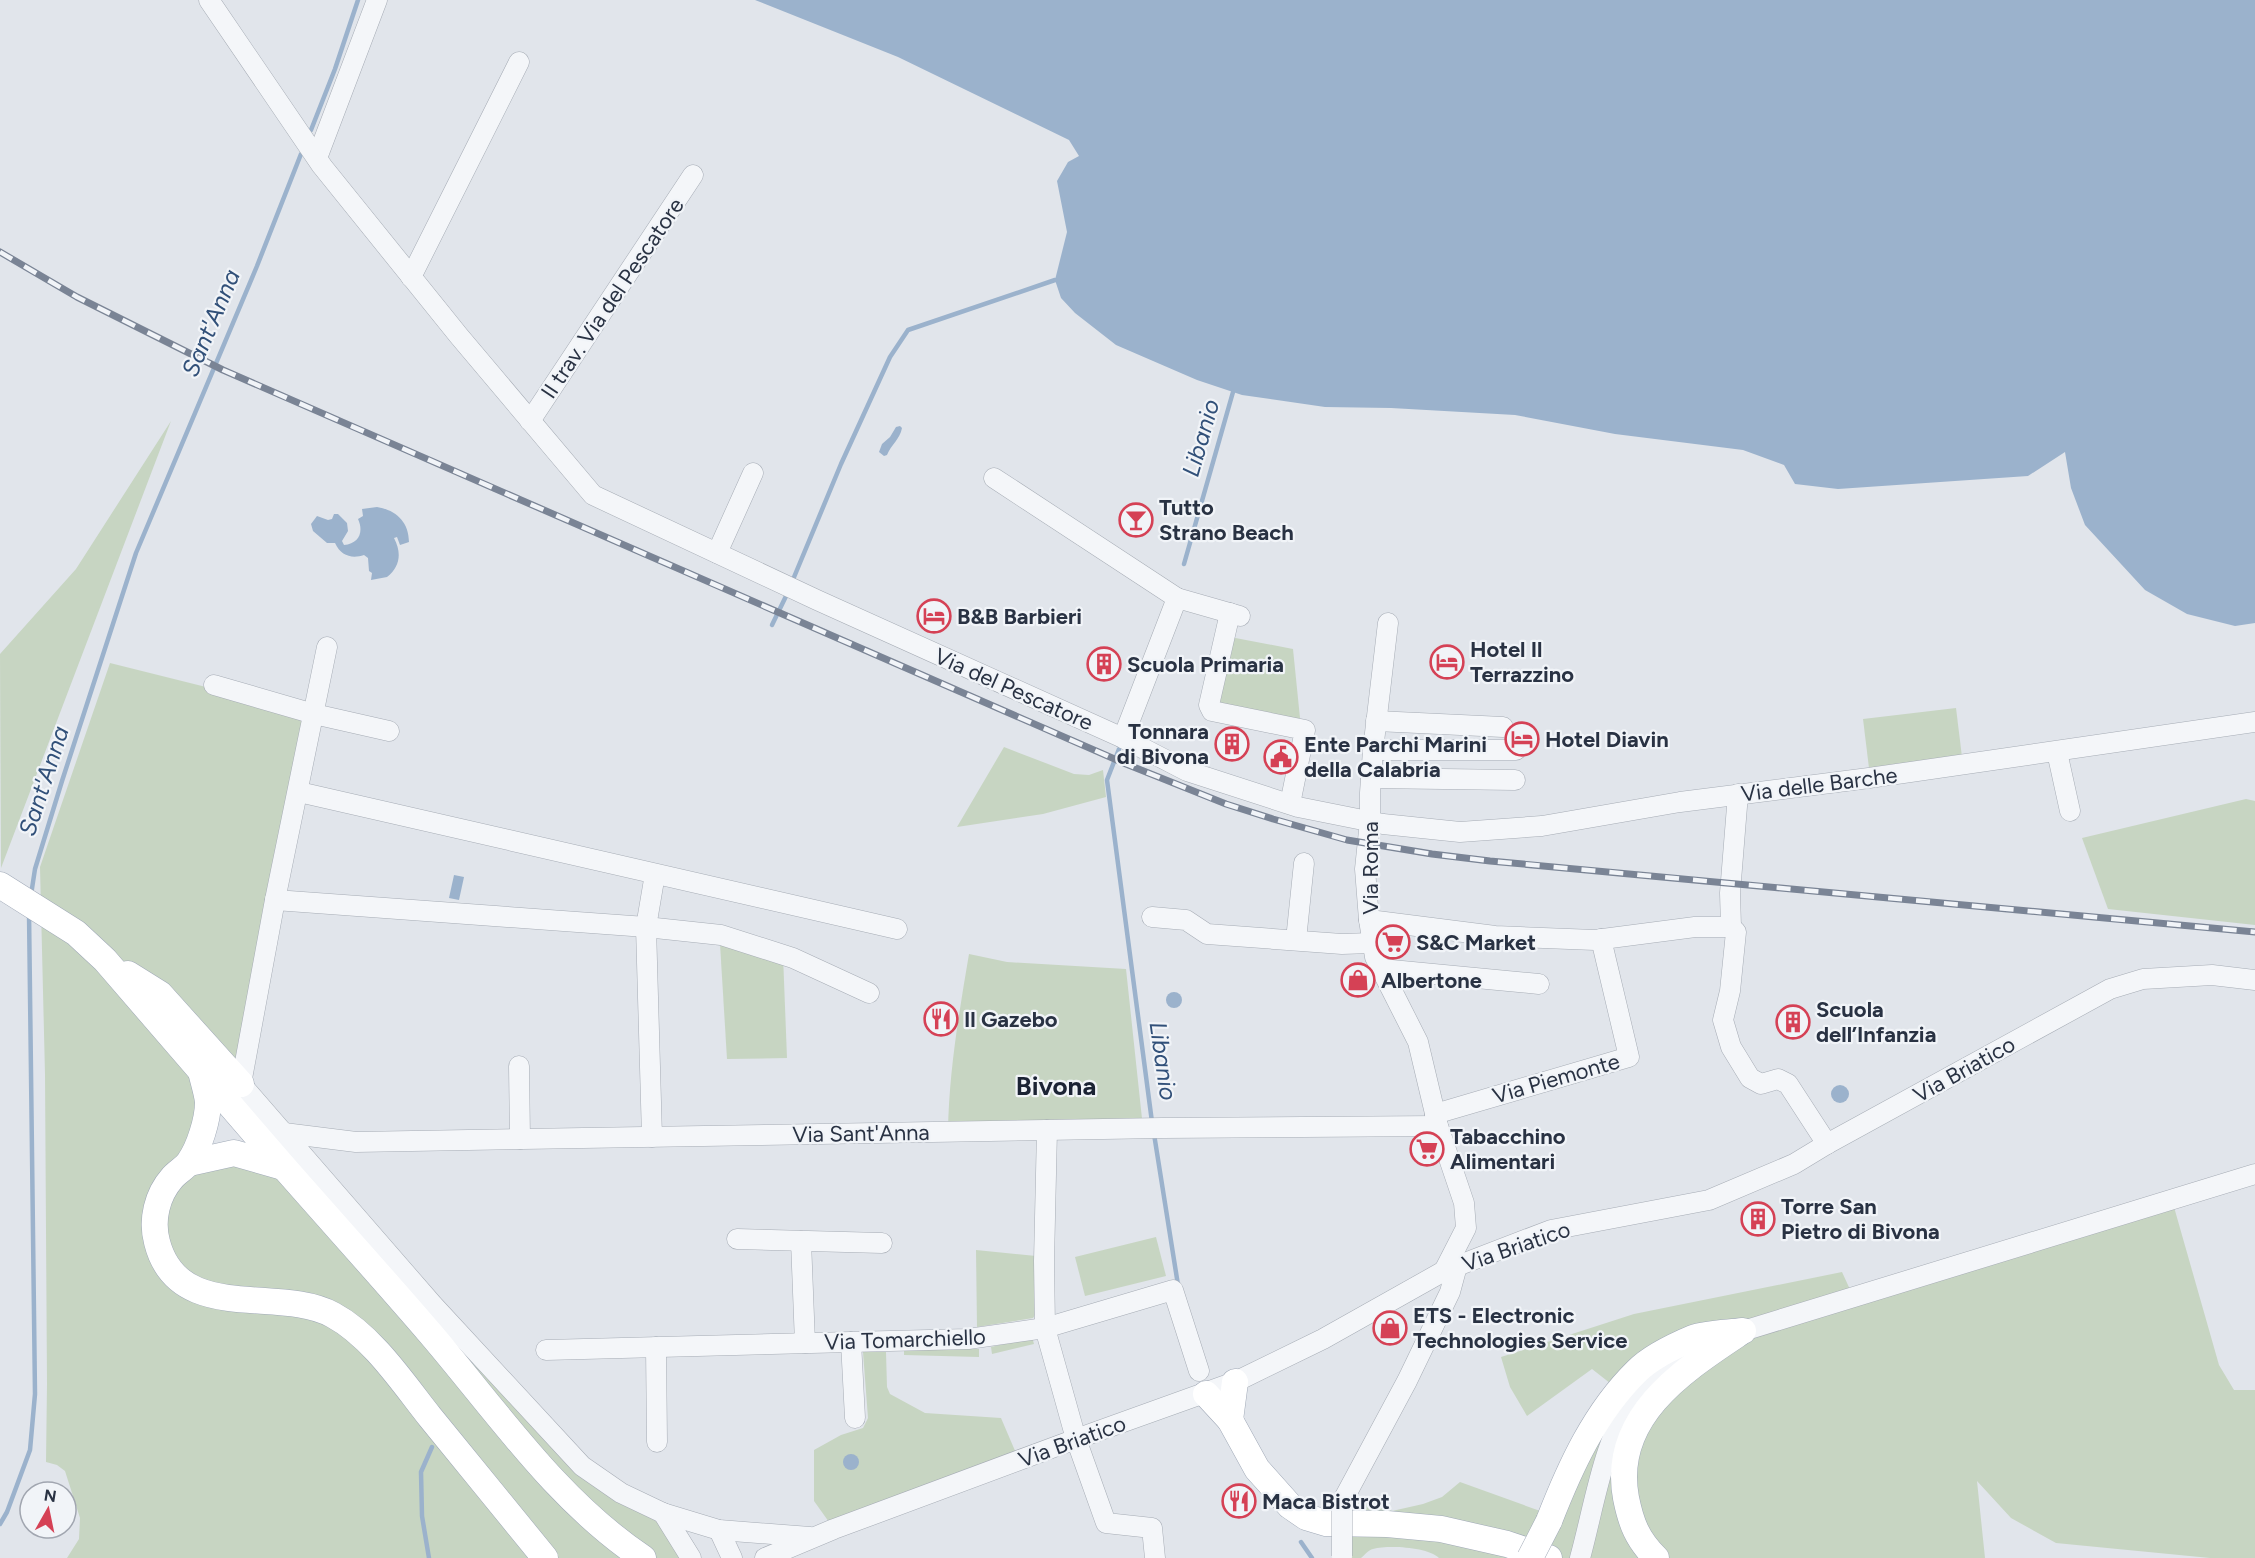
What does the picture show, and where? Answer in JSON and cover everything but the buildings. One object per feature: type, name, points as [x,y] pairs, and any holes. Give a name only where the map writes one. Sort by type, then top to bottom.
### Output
[{"type":"main road","points":[[9,890],[76,933],[105,960],[457,1365],[511,1433],[571,1499],[619,1542],[643,1558]]},
{"type":"main road","points":[[105,960],[160,994],[242,1084]]},
{"type":"main road","points":[[201,1069],[208,1102],[204,1130],[189,1163],[172,1178],[163,1191],[155,1221],[157,1241],[165,1264],[177,1277],[194,1289],[214,1296],[297,1305],[332,1314],[345,1323],[371,1346],[394,1372],[545,1558]]},
{"type":"main road","points":[[189,1163],[234,1153],[283,1167]]},
{"type":"main road","points":[[1530,1558],[1584,1441],[1614,1398],[1638,1370],[1662,1353],[1695,1337],[1743,1330]]},
{"type":"main road","points":[[1656,1558],[1633,1528],[1627,1505],[1624,1489],[1630,1440],[1640,1420],[1671,1382],[1689,1366],[1743,1330]]},
{"type":"main road","points":[[1202,1382],[1230,1420],[1257,1469],[1290,1506],[1306,1517],[1326,1523],[1387,1524],[1441,1529],[1506,1544],[1549,1558]]},
{"type":"main road","points":[[1230,1420],[1235,1382]]},
{"type":"street","name":"Via del Pescatore","points":[[209,0],[317,158],[411,277],[593,495],[1123,738],[1187,771],[1290,804],[1377,822]]},
{"type":"street","points":[[317,158],[377,0]]},
{"type":"street","points":[[411,277],[519,62]]},
{"type":"street","name":"II trav. Via del Pescatore","points":[[530,421],[693,175]]},
{"type":"street","points":[[717,553],[753,473]]},
{"type":"street","points":[[994,478],[1177,598],[1235,614],[1209,705],[1212,711],[1305,730],[1290,804]]},
{"type":"street","points":[[1123,738],[1177,598]]},
{"type":"street","name":"Via Roma","points":[[1341,1557],[1341,1502],[1412,1371],[1450,1292],[1450,1269],[1466,1228],[1464,1203],[1437,1120],[1418,1042],[1381,969],[1371,943],[1365,869],[1377,822],[1371,778],[1372,750],[1388,623]]},
{"type":"street","points":[[327,648],[275,900],[242,1084],[433,1305],[582,1466],[621,1493],[663,1513],[719,1530],[812,1538]]},
{"type":"street","points":[[214,685],[314,714],[390,731]]},
{"type":"street","points":[[1376,722],[1503,727]]},
{"type":"street","name":"Via delle Barche","points":[[1377,822],[1460,832],[1542,826],[1680,802],[2057,752],[2255,722]]},
{"type":"street","points":[[1372,750],[1516,750]]},
{"type":"street","points":[[2057,752],[2070,811]]},
{"type":"street","points":[[1371,778],[1515,780]]},
{"type":"street","points":[[298,792],[897,929]]},
{"type":"street","points":[[1738,794],[1730,893],[1731,927],[1736,932],[1730,991],[1723,1020],[1731,1047],[1750,1078],[1761,1084],[1778,1079],[1788,1084],[1827,1144]]},
{"type":"street","points":[[1296,940],[1304,863]]},
{"type":"street","points":[[652,1137],[646,927],[655,874]]},
{"type":"street","points":[[275,900],[646,927],[721,935],[793,958],[869,993]]},
{"type":"street","points":[[1152,917],[1186,920],[1207,934],[1342,944],[1371,943]]},
{"type":"street","points":[[1369,920],[1495,936],[1601,939],[1695,927],[1731,927]]},
{"type":"street","name":"Via Piemonte","points":[[1437,1120],[1629,1057],[1601,939]]},
{"type":"street","points":[[1381,969],[1539,984]]},
{"type":"street","name":"Via Briatico","points":[[765,1558],[812,1538],[1076,1439],[1202,1382],[1235,1382],[1323,1339],[1450,1269],[1551,1230],[1709,1200],[1794,1164],[2110,989],[2154,978],[2212,975],[2255,980]]},
{"type":"street","points":[[519,1066],[520,1140]]},
{"type":"street","name":"Via Sant'Anna","points":[[284,1133],[356,1142],[1153,1128],[1437,1120]]},
{"type":"street","points":[[1047,1130],[1045,1328],[1076,1439],[1106,1523],[1152,1528],[1155,1558]]},
{"type":"street","points":[[1580,1558],[1606,1459],[1622,1416],[1655,1376],[1677,1360],[1743,1330],[2255,1174]]},
{"type":"street","points":[[737,1239],[882,1244]]},
{"type":"street","points":[[801,1241],[805,1343]]},
{"type":"street","name":"Via Tomarchiello","points":[[546,1350],[968,1339],[1045,1328],[1173,1290],[1202,1382]]},
{"type":"street","points":[[851,1342],[855,1418]]},
{"type":"street","points":[[656,1347],[657,1442]]},
{"type":"street","points":[[663,1513],[691,1558]]},
{"type":"street","points":[[719,1530],[732,1558]]},
{"type":"green space","points":[[171,421],[1,868],[0,654],[76,569]]},
{"type":"green space","points":[[1225,636],[1293,649],[1301,728],[1212,711]]},
{"type":"green space","points":[[110,663],[314,714],[241,1084],[201,1069],[194,1149],[283,1167],[582,1466],[663,1513],[691,1558],[67,1558],[79,1539],[78,1480],[68,1480],[65,1471],[57,1465],[46,1462],[45,1074],[40,867]]},
{"type":"green space","points":[[1956,708],[1962,757],[1869,768],[1863,719]]},
{"type":"green space","points":[[1004,747],[1074,774],[1089,775],[1103,770],[1106,797],[1043,814],[957,827]]},
{"type":"green space","points":[[2246,799],[2255,801],[2255,925],[2108,909],[2082,838]]},
{"type":"green space","points":[[720,944],[783,955],[787,1058],[727,1059]]},
{"type":"green space","points":[[969,954],[1007,962],[1126,969],[1143,1128],[948,1132],[952,1064]]},
{"type":"green space","points":[[2172,1200],[2219,1365],[2234,1390],[2255,1390],[2255,1558],[2210,1558],[2056,1543],[2011,1518],[1977,1481],[1985,1558],[1439,1558],[1417,1549],[1388,1547],[1368,1551],[1361,1558],[1341,1558],[1350,1487],[1363,1502],[1392,1511],[1442,1497],[1460,1482],[1543,1512],[1615,1387],[1592,1369],[1527,1416],[1510,1387],[1501,1357],[1634,1314],[1842,1272],[1853,1296]]},
{"type":"green space","points":[[1156,1237],[1166,1276],[1085,1296],[1075,1257]]},
{"type":"green space","points":[[976,1250],[1036,1256],[1037,1312],[1033,1318],[977,1327]]},
{"type":"green space","points":[[1032,1337],[1034,1344],[992,1354],[991,1347]]},
{"type":"green space","points":[[904,1347],[979,1349],[979,1357],[904,1355]]},
{"type":"green space","points":[[863,1352],[886,1352],[887,1387],[890,1394],[925,1413],[1001,1418],[1019,1460],[834,1529],[814,1501],[814,1450],[841,1435],[863,1428],[868,1418]]},
{"type":"water","points":[[755,0],[2255,0],[2255,623],[2235,626],[2187,614],[2145,590],[2085,525],[2071,488],[2065,452],[2028,476],[1838,489],[1795,484],[1784,465],[1743,450],[1615,434],[1515,415],[1325,407],[1242,395],[1197,380],[1116,345],[1075,313],[1061,298],[1055,280],[1067,232],[1057,181],[1068,162],[1079,156],[1069,140],[898,57]]},
{"type":"water","points":[[896,427],[902,428],[899,435],[887,455],[884,456],[879,452],[882,444]]},
{"type":"water","points":[[377,507],[390,511],[400,518],[407,529],[409,542],[400,545],[397,537],[394,538],[399,554],[395,569],[387,577],[371,580],[372,573],[369,571],[368,558],[364,555],[355,557],[344,554],[335,543],[327,543],[313,531],[311,524],[317,516],[328,520],[332,519],[334,514],[338,514],[347,523],[348,531],[342,541],[344,545],[349,544],[357,540],[359,536],[358,519],[363,516],[362,509]]},
{"type":"water","points":[[454,875],[464,877],[459,900],[449,898]]},
{"type":"water","points":[[1174,992],[1182,1000],[1174,1008],[1166,1000]]},
{"type":"water","points":[[1840,1085],[1846,1088],[1849,1094],[1846,1100],[1840,1103],[1834,1100],[1831,1094],[1834,1088]]},
{"type":"water","points":[[848,1454],[854,1454],[859,1462],[857,1468],[848,1470],[843,1465],[843,1459]]},
{"type":"waterway","points":[[311,130],[335,69],[358,0]]},
{"type":"waterway","name":"Sant'Anna","points":[[31,895],[35,869],[62,781],[136,553],[257,266],[301,154]]},
{"type":"waterway","points":[[792,582],[841,464],[890,357],[908,330],[1055,280]]},
{"type":"waterway","name":"Libanio","points":[[1184,564],[1233,392]]},
{"type":"waterway","points":[[772,625],[788,592]]},
{"type":"waterway","name":"Libanio","points":[[1119,749],[1107,780],[1152,1122]]},
{"type":"waterway","name":"Sant'Anna","points":[[0,1524],[7,1512],[30,1450],[35,1394],[29,912]]},
{"type":"waterway","name":"Libanio","points":[[1154,1134],[1178,1285]]},
{"type":"waterway","points":[[429,1558],[422,1516],[421,1472],[432,1447]]},
{"type":"waterway","name":"Libanio","points":[[1301,1542],[1312,1558]]},
{"type":"railway","points":[[0,252],[77,297],[223,370],[1126,764],[1226,804],[1273,819],[1347,840],[1490,861],[2255,932]]},
{"type":"place","name":"Tutto Strano Beach","points":[[1136,520]]},
{"type":"place","name":"B&B Barbieri","points":[[934,616]]},
{"type":"place","name":"Hotel Il Terrazzino","points":[[1447,662]]},
{"type":"place","name":"Scuola Primaria","points":[[1104,664]]},
{"type":"place","name":"Hotel Diavin","points":[[1522,739]]},
{"type":"place","name":"Tonnara di Bivona","points":[[1232,744]]},
{"type":"place","name":"Ente Parchi Marini della Calabria","points":[[1281,757]]},
{"type":"place","name":"S&C Market","points":[[1393,942]]},
{"type":"place","name":"Albertone","points":[[1358,980]]},
{"type":"place","name":"Il Gazebo","points":[[941,1019]]},
{"type":"place","name":"Scuola dell’Infanzia","points":[[1793,1022]]},
{"type":"place","name":"Tabacchino Alimentari","points":[[1427,1149]]},
{"type":"place","name":"Torre San Pietro di Bivona","points":[[1758,1219]]},
{"type":"place","name":"ETS - Electronic Technologies Service","points":[[1390,1328]]},
{"type":"place","name":"Maca Bistrot","points":[[1239,1501]]},
{"type":"district","name":"Bivona","points":[[1056,1086]]}]
